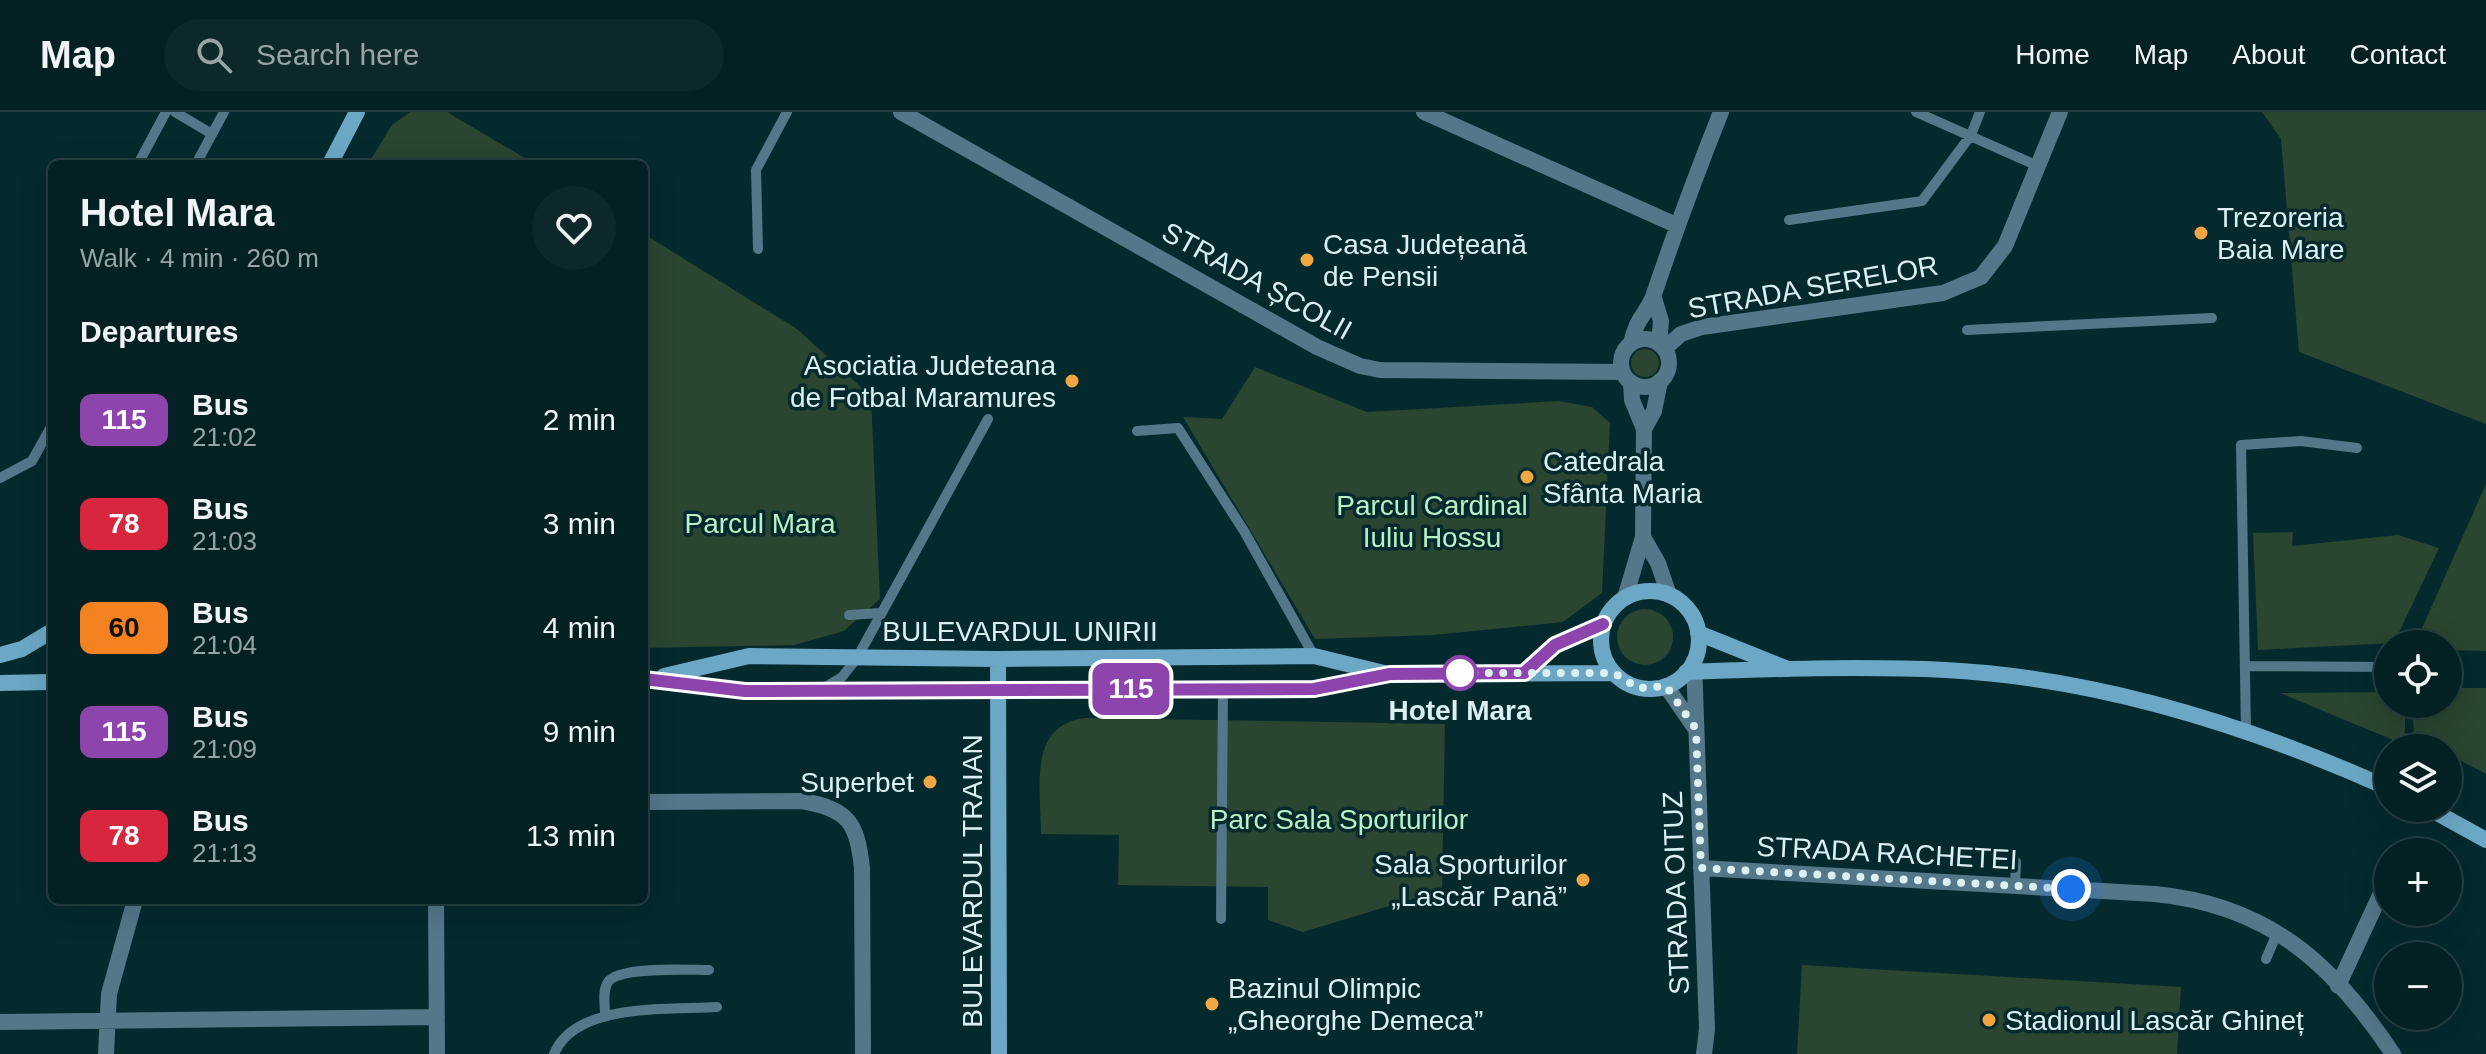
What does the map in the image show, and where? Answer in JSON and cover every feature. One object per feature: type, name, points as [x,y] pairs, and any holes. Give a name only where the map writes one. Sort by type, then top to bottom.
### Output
[{"type":"main road","points":[[332,160],[357,112]]},
{"type":"main road","points":[[1524,673],[1555,645],[1603,624],[1625,598],[1652,591],[1669,595],[1688,610],[1698,633],[1691,668]]},
{"type":"main road","points":[[1603,624],[1602,650],[1614,673],[1638,688],[1666,686],[1691,668],[1946,670],[2013,678],[2122,698],[2246,731],[2374,782]]},
{"type":"main road","points":[[0,655],[22,649],[48,633]]},
{"type":"main road","points":[[1698,633],[1793,671]]},
{"type":"main road","name":"BULEVARDUL UNIRII","points":[[648,679],[749,656],[998,659],[1314,656],[1390,674]]},
{"type":"main road","name":"BULEVARDUL TRAIAN","points":[[998,659],[999,1054]]},
{"type":"main road","name":"BULEVARDUL UNIRII","points":[[648,679],[745,691],[1223,690],[1314,689],[1390,674],[1614,673]]},
{"type":"main road","points":[[0,683],[48,682]]},
{"type":"main road","points":[[2453,822],[2486,840]]},
{"type":"street","name":"STRADA ȘCOLII","points":[[901,112],[1317,347],[1360,366],[1380,370],[1627,377]]},
{"type":"street","points":[[1424,112],[1676,225]]},
{"type":"street","points":[[1625,598],[1643,537],[1644,429],[1632,400],[1622,356],[1631,344],[1638,316],[1654,298],[1676,225],[1721,112]]},
{"type":"street","name":"STRADA SERELOR","points":[[1662,347],[1681,334],[1702,327],[1943,293],[1981,277],[2000,255],[2060,112]]},
{"type":"street","points":[[1644,429],[1654,411],[1660,381],[1668,370],[1662,347],[1661,321],[1654,298]]},
{"type":"street","points":[[1631,344],[1645,339],[1662,347]]},
{"type":"street","points":[[1627,377],[1646,387],[1660,381]]},
{"type":"street","points":[[1643,537],[1658,563],[1669,595]]},
{"type":"street","name":"STRADA OITUZ","points":[[1691,668],[1707,1029],[1704,1054]]},
{"type":"street","points":[[1666,686],[1696,729]]},
{"type":"street","points":[[648,802],[802,801],[827,805],[847,816],[859,841],[862,868],[863,1054]]},
{"type":"street","name":"STRADA RACHETEI","points":[[1701,868],[2189,897],[2243,913],[2278,931],[2338,986],[2393,1054]]},
{"type":"street","points":[[106,1054],[109,994],[134,904]]},
{"type":"street","points":[[436,904],[437,1054]]},
{"type":"street","points":[[2338,986],[2374,908]]},
{"type":"street","points":[[0,1022],[437,1017]]},
{"type":"lane","points":[[140,160],[166,112]]},
{"type":"lane","points":[[175,112],[212,134]]},
{"type":"lane","points":[[198,160],[224,112]]},
{"type":"lane","points":[[758,249],[756,170],[787,112]]},
{"type":"lane","points":[[1916,112],[2038,166]]},
{"type":"lane","points":[[1789,220],[1922,201],[1971,135],[1980,112]]},
{"type":"lane","points":[[1967,330],[2212,318]]},
{"type":"lane","points":[[822,690],[842,677],[857,658],[988,419]]},
{"type":"lane","points":[[1137,431],[1178,428],[1244,531],[1314,656]]},
{"type":"lane","points":[[0,478],[32,461],[48,432]]},
{"type":"lane","points":[[2246,731],[2241,445],[2301,441],[2357,448]]},
{"type":"lane","points":[[849,615],[880,613]]},
{"type":"lane","points":[[2247,666],[2374,667]]},
{"type":"lane","points":[[1221,919],[1223,690]]},
{"type":"lane","points":[[2015,886],[2016,862]]},
{"type":"lane","points":[[2266,959],[2278,931]]},
{"type":"lane","points":[[605,1014],[604,989],[610,978],[623,972],[709,970]]},
{"type":"lane","points":[[554,1054],[562,1038],[605,1014],[717,1007]]},
{"type":"green space","points":[[410,112],[447,112],[528,160],[370,160],[392,125]]},
{"type":"green space","points":[[2262,112],[2486,112],[2486,424],[2299,352],[2281,139]]},
{"type":"green space","name":"Parcul Mara","points":[[648,236],[797,329],[871,396],[880,599],[844,631],[794,645],[648,648]]},
{"type":"green space","points":[[1645,349],[1655,353],[1659,363],[1655,373],[1645,377],[1635,373],[1631,363],[1635,353]]},
{"type":"green space","name":"Parcul Cardinal Iuliu Hossu","points":[[1255,367],[1367,412],[1559,401],[1592,407],[1610,423],[1602,593],[1563,622],[1433,635],[1315,639],[1183,417],[1222,419]]},
{"type":"green space","points":[[2486,484],[2486,651],[2462,650],[2462,630],[2421,630]]},
{"type":"green space","points":[[2293,532],[2292,546],[2398,535],[2439,548],[2400,630],[2374,630],[2374,644],[2258,650],[2253,533]]},
{"type":"green space","points":[[1645,609],[1665,617],[1673,637],[1665,657],[1645,665],[1625,657],[1617,637],[1625,617]]},
{"type":"green space","points":[[2462,688],[2486,688],[2486,774],[2462,761],[2462,734],[2414,734],[2413,718],[2462,718]]},
{"type":"green space","points":[[2374,692],[2374,718],[2405,718],[2405,734],[2379,734],[2280,693]]},
{"type":"green space","name":"Parc Sala Sporturilor","points":[[1085,718],[1445,724],[1442,890],[1303,932],[1268,920],[1268,887],[1118,885],[1119,835],[1041,834],[1040,779],[1046,746],[1054,733],[1066,723]]},
{"type":"green space","name":"Stadionul Lascăr Ghineț","points":[[1802,965],[2181,987],[2177,1054],[1797,1054]]},
{"type":"bus line","name":"115","points":[[648,679],[745,691],[1314,689],[1390,674],[1524,673],[1555,645],[1603,624]]},
{"type":"place","name":"Trezoreria Baia Mare","points":[[2201,233]]},
{"type":"place","name":"Casa Județeană de Pensii","points":[[1307,260]]},
{"type":"place","name":"Asociatia Judeteana de Fotbal Maramures","points":[[1072,381]]},
{"type":"place","name":"Catedrala Sfânta Maria","points":[[1527,477]]},
{"type":"place","name":"Hotel Mara","points":[[1460,673]]},
{"type":"place","name":"Superbet","points":[[930,782]]},
{"type":"place","name":"Sala Sporturilor „Lascăr Pană”","points":[[1583,880]]},
{"type":"place","name":"Bazinul Olimpic „Gheorghe Demeca”","points":[[1212,1004]]},
{"type":"place","name":"Stadionul Lascăr Ghineț","points":[[1989,1020]]},
{"type":"route","points":[[1460,673],[1614,673],[1638,688],[1666,686],[1696,729],[1701,868],[2071,889]]}]
